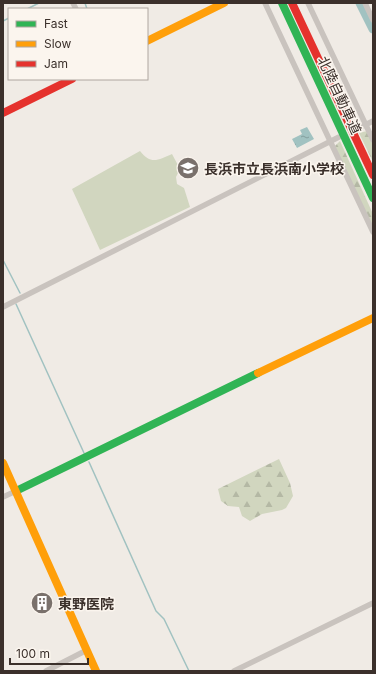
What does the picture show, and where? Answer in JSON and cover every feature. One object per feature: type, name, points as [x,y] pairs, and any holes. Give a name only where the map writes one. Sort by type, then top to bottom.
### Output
[{"type":"main road","points":[[148,41],[224,3]]},
{"type":"main road","name":"北陸自動車道","points":[[282,3],[373,198]]},
{"type":"main road","name":"北陸自動車道","points":[[292,3],[373,175]]},
{"type":"main road","points":[[3,113],[70,80]]},
{"type":"main road","points":[[16,491],[373,318]]},
{"type":"main road","points":[[3,462],[96,671]]},
{"type":"street","points":[[265,3],[373,232]]},
{"type":"street","points":[[308,3],[373,140]]},
{"type":"street","points":[[365,3],[373,20]]},
{"type":"street","points":[[357,129],[373,121]]},
{"type":"street","points":[[3,307],[340,137]]},
{"type":"street","points":[[3,497],[16,491]]},
{"type":"street","points":[[234,671],[373,602]]},
{"type":"street","points":[[46,671],[87,650]]},
{"type":"green space","points":[[367,131],[373,145],[373,162],[359,133]]},
{"type":"green space","points":[[340,141],[373,214],[373,232],[335,146]]},
{"type":"green space","points":[[140,151],[151,160],[159,159],[172,154],[180,169],[176,177],[177,184],[184,188],[190,207],[100,250],[72,189]]},
{"type":"green space","points":[[279,459],[290,483],[293,496],[286,508],[262,514],[250,521],[242,516],[239,507],[228,506],[221,501],[218,489]]},
{"type":"water","points":[[307,127],[314,139],[297,148],[292,139],[302,134],[300,130]]},
{"type":"waterway","points":[[29,8],[39,3]]},
{"type":"waterway","points":[[85,3],[87,8]]},
{"type":"waterway","points":[[360,3],[373,29]]},
{"type":"waterway","points":[[3,21],[8,18]]},
{"type":"waterway","points":[[3,260],[20,293]]},
{"type":"waterway","points":[[16,304],[84,453]]},
{"type":"waterway","points":[[89,462],[156,611],[164,619],[189,671]]},
{"type":"traffic: fast","points":[[282,3],[373,198]]},
{"type":"traffic: fast","points":[[16,491],[258,373]]},
{"type":"traffic: slow","points":[[148,41],[224,3]]},
{"type":"traffic: slow","points":[[258,373],[373,318]]},
{"type":"traffic: slow","points":[[3,463],[96,671]]},
{"type":"traffic: jam","points":[[292,3],[373,175]]},
{"type":"traffic: jam","points":[[3,113],[70,80]]},
{"type":"place","name":"長浜市立長浜南小学校","points":[[188,168]]},
{"type":"place","name":"東野医院","points":[[42,603]]}]
